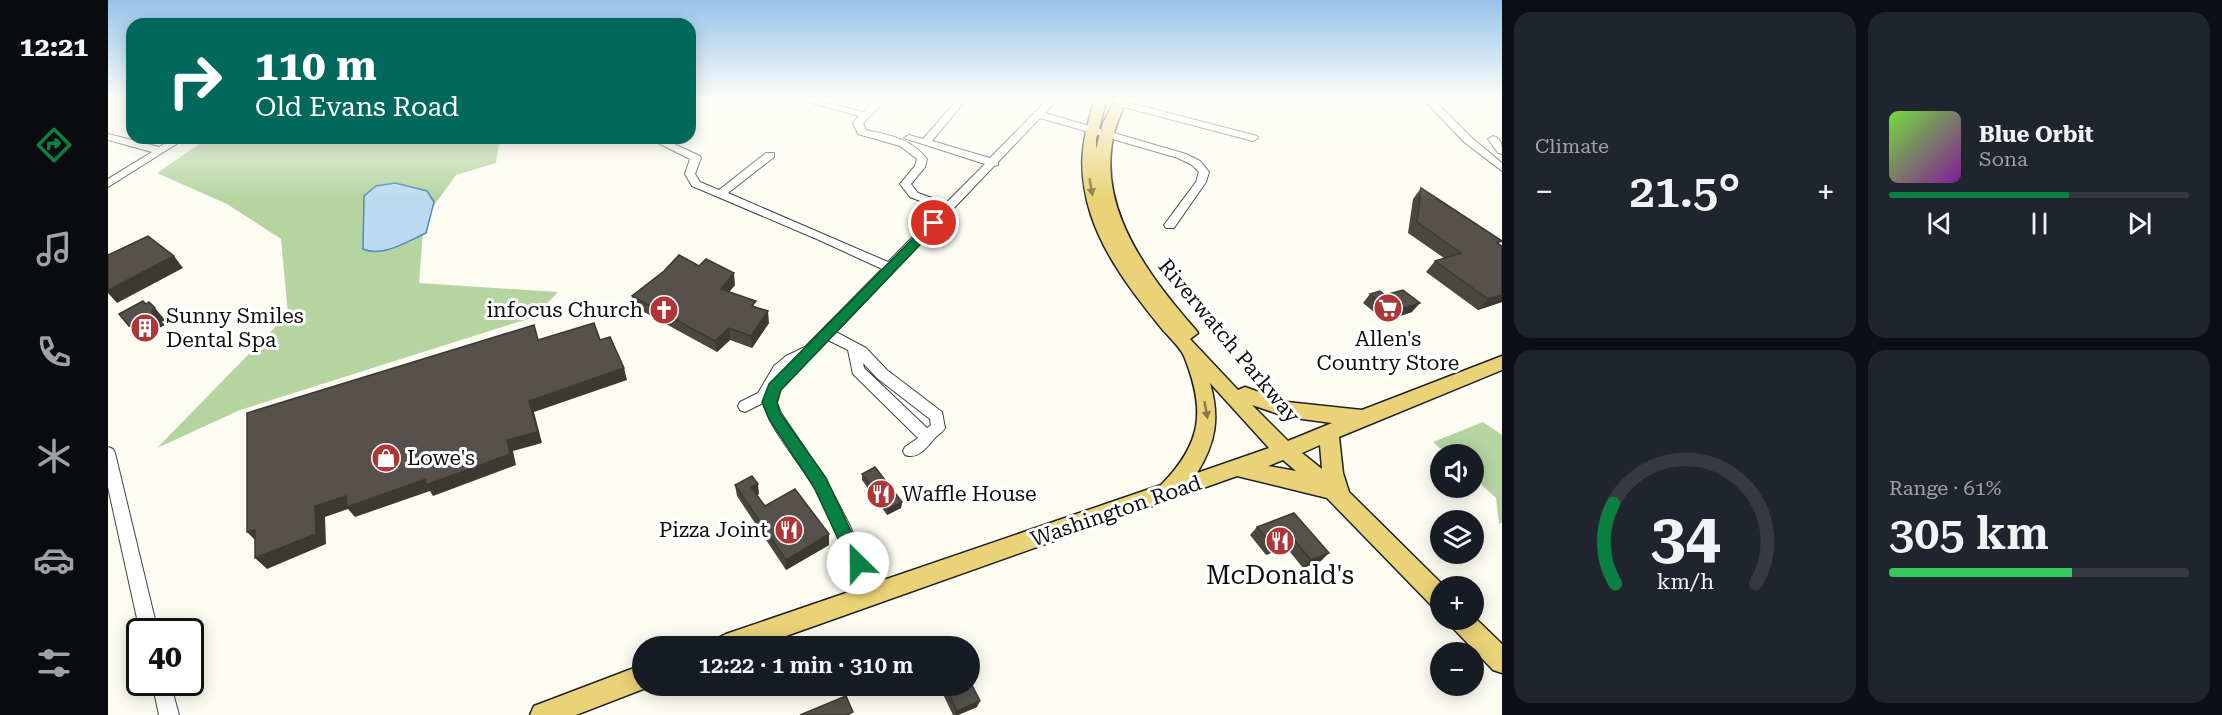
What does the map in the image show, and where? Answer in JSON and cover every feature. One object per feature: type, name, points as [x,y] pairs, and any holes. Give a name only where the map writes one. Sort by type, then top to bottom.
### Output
[{"type":"main road","name":"Riverwatch Parkway","points":[[1090,132],[1089,172],[1098,213],[1133,280],[1158,316],[1263,430],[1288,450]]},
{"type":"main road","name":"Riverwatch Parkway","points":[[1108,133],[1102,169],[1113,215],[1136,263],[1178,321],[1275,425],[1288,450]]},
{"type":"main road","points":[[1167,493],[1181,479],[1200,450],[1208,420],[1192,353]]},
{"type":"main road","name":"Washington Road","points":[[756,636],[1288,450],[1364,417],[1502,363]]},
{"type":"main road","points":[[1245,394],[1272,407],[1288,411],[1364,417]]},
{"type":"main road","points":[[1329,432],[1333,472],[1340,497]]},
{"type":"main road","points":[[1288,450],[1340,497],[1430,588]]},
{"type":"main road","points":[[1238,468],[1305,482],[1340,497]]},
{"type":"main road","points":[[1471,630],[1502,661]]},
{"type":"main road","points":[[543,715],[632,681]]},
{"type":"street","points":[[863,132],[909,145],[917,151],[922,159],[921,167],[905,184],[914,195],[949,208]]},
{"type":"street","points":[[925,143],[934,132]]},
{"type":"street","points":[[872,597],[841,524],[820,483],[774,415],[770,402],[774,388],[1023,132]]},
{"type":"street","points":[[1233,132],[1253,138]]},
{"type":"street","points":[[1461,132],[1502,167]]},
{"type":"street","points":[[1108,133],[1182,156],[1202,167],[1204,172],[1201,182],[1170,225]]},
{"type":"street","points":[[108,137],[126,142]]},
{"type":"street","points":[[909,138],[993,163]]},
{"type":"street","points":[[1493,139],[1502,151]]},
{"type":"street","points":[[134,144],[161,151]]},
{"type":"street","points":[[108,184],[172,144]]},
{"type":"street","points":[[667,144],[696,158],[690,174],[696,184],[890,268]]},
{"type":"street","points":[[721,193],[770,155]]},
{"type":"street","points":[[826,333],[861,351],[882,374],[937,416],[938,428],[926,436],[925,442],[910,451]]},
{"type":"street","points":[[854,347],[858,370],[926,436]]},
{"type":"street","points":[[745,406],[763,397],[768,383],[785,361],[810,350]]},
{"type":"street","points":[[108,453],[146,618]]},
{"type":"street","points":[[164,696],[169,715]]},
{"type":"green space","points":[[199,144],[499,144],[496,163],[456,175],[424,219],[419,283],[558,292],[534,317],[240,410],[157,448],[288,314],[281,239],[227,204],[157,173]]},
{"type":"green space","points":[[1483,422],[1502,435],[1502,522],[1499,524],[1496,498],[1484,487],[1484,444],[1435,444],[1433,442]]},
{"type":"water","points":[[395,183],[427,191],[434,202],[426,233],[387,250],[363,249],[364,196],[376,186]]},
{"type":"building","points":[[1421,188],[1502,241],[1497,243],[1502,246],[1502,295],[1488,299],[1435,261],[1461,253],[1417,222]]},
{"type":"building","points":[[148,236],[174,256],[108,290],[108,255]]},
{"type":"building","name":"infocus Church","points":[[679,255],[699,266],[706,259],[734,273],[721,289],[756,301],[752,306],[768,311],[751,336],[729,328],[715,341],[632,296],[664,271]]},
{"type":"building","points":[[1403,290],[1420,303],[1392,312],[1370,294],[1380,291],[1385,295]]},
{"type":"building","points":[[143,301],[146,304],[149,302],[155,308],[152,310],[155,313],[129,326],[119,314]]},
{"type":"building","name":"Lowe's","points":[[594,323],[600,340],[610,337],[624,368],[529,401],[538,432],[507,440],[510,454],[426,485],[426,479],[347,507],[346,496],[315,506],[316,534],[255,558],[255,530],[247,532],[247,413],[534,325],[538,340]]},
{"type":"building","name":"Waffle House","points":[[875,467],[902,502],[888,509],[862,474]]},
{"type":"building","name":"Pizza Joint","points":[[752,476],[758,484],[751,487],[765,506],[795,489],[829,534],[786,560],[735,485]]},
{"type":"building","points":[[1294,513],[1329,553],[1311,560],[1293,539],[1274,547],[1257,527]]},
{"type":"building","points":[[846,696],[853,712],[847,715],[800,715]]},
{"type":"building","points":[[950,696],[978,696],[980,701],[957,711]]},
{"type":"place","name":"Allen's Country Store","points":[[1388,308]]},
{"type":"place","name":"infocus Church","points":[[664,310]]},
{"type":"place","name":"Sunny Smiles Dental Spa","points":[[145,328]]},
{"type":"place","name":"Lowe's","points":[[386,458]]},
{"type":"place","name":"Waffle House","points":[[881,494]]},
{"type":"place","name":"Pizza Joint","points":[[789,530]]},
{"type":"place","name":"McDonald's","points":[[1280,541]]},
{"type":"route","points":[[858,563],[820,483],[774,415],[770,402],[774,388],[934,223]]}]
